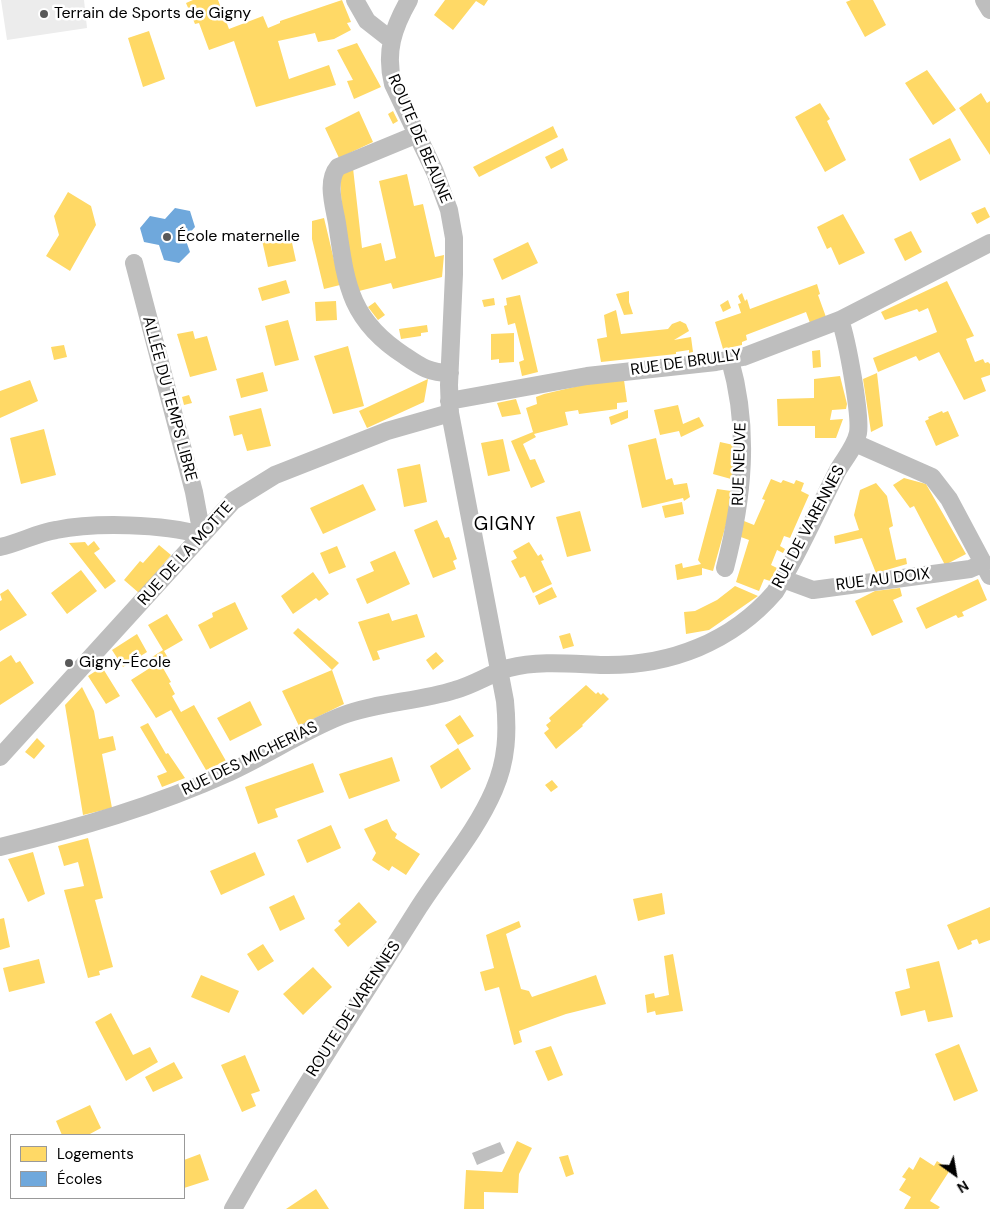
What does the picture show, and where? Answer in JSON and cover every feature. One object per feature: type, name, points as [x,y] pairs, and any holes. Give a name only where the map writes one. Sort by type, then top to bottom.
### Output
[{"type":"street","points":[[355,0],[367,22],[390,39]]},
{"type":"street","name":"ROUTE DE BEAUNE","points":[[409,0],[390,39],[389,55],[393,84],[418,134],[449,210],[454,238],[450,407],[500,672]]},
{"type":"street","points":[[984,0],[990,10]]},
{"type":"street","points":[[418,134],[338,168],[332,179],[334,204],[347,285],[365,320],[378,337],[418,365],[435,373],[450,372]]},
{"type":"street","name":"RUE DE BRULLY","points":[[450,407],[587,376],[730,360],[840,320],[990,243]]},
{"type":"street","name":"ALLÉE DU TEMPS LIBRE","points":[[134,263],[194,492],[202,535]]},
{"type":"street","name":"RUE DE VARENNES","points":[[500,672],[509,668],[552,663],[608,665],[660,660],[687,653],[715,641],[764,604],[783,579],[839,468],[855,444],[858,432],[857,417],[850,363],[840,320]]},
{"type":"street","name":"RUE NEUVE","points":[[725,568],[736,527],[743,448],[738,385],[730,360]]},
{"type":"street","name":"RUE DE LA MOTTE","points":[[0,757],[233,501],[275,475],[450,407]]},
{"type":"street","points":[[855,444],[932,477],[942,488],[987,569]]},
{"type":"street","points":[[0,547],[56,530],[78,527],[154,527],[184,530],[202,535]]},
{"type":"street","name":"RUE AU DOIX","points":[[783,579],[813,590],[970,569],[987,569]]},
{"type":"street","name":"ROUTE DE VARENNES","points":[[233,1209],[312,1074],[483,813],[504,764],[507,744],[506,701],[500,672]]},
{"type":"street","name":"RUE DES MICHERIAS","points":[[0,847],[69,830],[178,794],[231,772],[344,716],[455,691],[500,672]]},
{"type":"shaded area","name":"Terrain de Sports de Gigny","points":[[1,0],[84,0],[87,28],[7,40]]},
{"type":"shaded area","points":[[500,1142],[505,1153],[477,1165],[472,1153]]},
{"type":"building: Logements","points":[[193,0],[218,0],[229,29],[263,16],[268,28],[280,23],[280,21],[342,0],[351,22],[347,23],[351,30],[334,39],[318,42],[315,33],[278,41],[289,79],[329,65],[336,85],[256,107],[234,41],[209,50],[199,23],[195,24],[186,3]]},
{"type":"building: Logements","points":[[445,0],[488,0],[484,6],[476,1],[453,30],[434,15]]},
{"type":"building: Logements","points":[[851,0],[873,0],[886,25],[865,37],[846,2]]},
{"type":"building: Logements","points":[[149,31],[165,79],[143,87],[128,38]]},
{"type":"building: Logements","points":[[357,43],[381,87],[354,99],[347,81],[353,80],[337,50]]},
{"type":"building: Logements","points":[[927,70],[956,110],[933,125],[905,83]]},
{"type":"building: Logements","points":[[981,93],[987,103],[990,101],[990,155],[959,108]]},
{"type":"building: Logements","points":[[820,103],[830,119],[827,121],[846,160],[825,172],[795,117]]},
{"type":"building: Logements","points":[[359,111],[373,142],[339,158],[325,128]]},
{"type":"building: Logements","points":[[393,111],[398,121],[393,124],[388,114]]},
{"type":"building: Logements","points":[[553,126],[558,137],[479,177],[473,167]]},
{"type":"building: Logements","points":[[950,138],[961,160],[920,181],[909,159]]},
{"type":"building: Logements","points":[[563,148],[568,160],[551,169],[545,157]]},
{"type":"building: Logements","points":[[353,168],[362,248],[381,243],[385,261],[396,258],[379,181],[407,174],[414,206],[423,204],[435,257],[444,255],[442,277],[393,289],[391,283],[359,291],[352,278],[342,212],[340,175]]},
{"type":"building: Logements","points":[[68,192],[91,206],[96,225],[70,271],[46,256],[59,235],[54,216]]},
{"type":"building: Logements","points":[[985,207],[990,217],[977,224],[971,213]]},
{"type":"building: Logements","points":[[843,214],[865,253],[839,265],[831,247],[827,249],[817,227]]},
{"type":"building: Logements","points":[[324,218],[340,285],[324,289],[312,239],[312,221]]},
{"type":"building: Logements","points":[[289,229],[296,261],[268,267],[261,236]]},
{"type":"building: Logements","points":[[911,231],[922,252],[905,261],[894,239]]},
{"type":"building: Logements","points":[[528,242],[538,263],[502,280],[493,259]]},
{"type":"building: Logements","points":[[286,280],[290,293],[262,301],[258,288]]},
{"type":"building: Logements","points":[[947,281],[974,336],[966,339],[975,362],[983,359],[985,363],[988,362],[990,364],[990,375],[981,378],[986,391],[964,400],[939,352],[919,361],[916,356],[878,372],[873,358],[937,332],[928,308],[919,312],[917,309],[885,320],[881,312]]},
{"type":"building: Logements","points":[[817,284],[820,294],[818,295],[826,317],[810,323],[806,312],[746,335],[747,340],[742,342],[742,345],[723,349],[715,322],[741,313],[738,304],[741,303],[738,296],[742,293],[745,301],[747,299],[750,309]]},
{"type":"building: Logements","points":[[629,291],[629,302],[633,314],[624,315],[616,294]]},
{"type":"building: Logements","points":[[520,295],[538,372],[522,376],[519,362],[524,360],[515,323],[508,325],[504,306],[507,305],[506,298]]},
{"type":"building: Logements","points":[[494,298],[495,305],[484,307],[482,300]]},
{"type":"building: Logements","points":[[728,300],[731,308],[723,312],[720,305]]},
{"type":"building: Logements","points":[[336,301],[337,320],[316,321],[315,302]]},
{"type":"building: Logements","points":[[375,302],[385,315],[378,320],[368,307]]},
{"type":"building: Logements","points":[[616,310],[621,334],[668,329],[672,324],[680,321],[686,324],[689,331],[674,340],[691,337],[693,352],[689,353],[689,350],[676,352],[676,354],[601,362],[597,339],[607,337],[604,315]]},
{"type":"building: Logements","points":[[288,320],[299,360],[275,366],[265,326]]},
{"type":"building: Logements","points":[[427,325],[428,332],[421,333],[421,336],[401,339],[399,329]]},
{"type":"building: Logements","points":[[193,331],[195,339],[207,336],[217,370],[190,377],[177,334]]},
{"type":"building: Logements","points":[[514,333],[514,362],[499,363],[499,359],[491,360],[491,334]]},
{"type":"building: Logements","points":[[64,345],[67,357],[54,360],[51,347]]},
{"type":"building: Logements","points":[[348,346],[364,406],[333,414],[314,356]]},
{"type":"building: Logements","points":[[820,350],[821,367],[813,368],[812,351]]},
{"type":"building: Logements","points":[[263,372],[268,391],[241,398],[236,379]]},
{"type":"building: Logements","points":[[877,373],[883,426],[871,432],[863,379]]},
{"type":"building: Logements","points":[[840,376],[847,404],[846,409],[832,410],[830,420],[843,419],[836,438],[815,438],[815,426],[778,426],[777,399],[814,398],[814,379]]},
{"type":"building: Logements","points":[[428,379],[424,402],[367,428],[359,411]]},
{"type":"building: Logements","points":[[30,380],[38,401],[0,418],[0,391]]},
{"type":"building: Logements","points":[[624,380],[627,402],[617,403],[617,409],[579,414],[578,410],[565,412],[568,425],[534,434],[536,437],[523,444],[530,460],[535,459],[545,482],[531,488],[511,441],[533,432],[526,408],[537,404],[536,397],[544,394],[587,384]]},
{"type":"building: Logements","points":[[189,395],[192,403],[184,405],[182,397]]},
{"type":"building: Logements","points":[[516,399],[521,414],[502,417],[497,403]]},
{"type":"building: Logements","points":[[678,405],[683,424],[699,417],[704,426],[681,437],[679,431],[660,435],[654,410]]},
{"type":"building: Logements","points":[[261,408],[271,446],[247,451],[242,434],[234,436],[229,416]]},
{"type":"building: Logements","points":[[628,410],[628,418],[611,425],[609,417]]},
{"type":"building: Logements","points":[[942,411],[943,413],[948,411],[959,436],[936,446],[925,421],[929,419],[928,417]]},
{"type":"building: Logements","points":[[44,429],[56,475],[21,484],[10,438]]},
{"type":"building: Logements","points":[[656,438],[666,480],[672,478],[674,485],[687,483],[690,497],[684,501],[683,498],[642,508],[628,445]]},
{"type":"building: Logements","points":[[503,439],[510,471],[488,476],[481,443]]},
{"type":"building: Logements","points":[[720,442],[738,446],[731,479],[713,474]]},
{"type":"building: Logements","points":[[420,464],[427,502],[404,507],[397,469]]},
{"type":"building: Logements","points":[[904,478],[926,484],[966,554],[945,565],[914,506],[910,508],[893,485]]},
{"type":"building: Logements","points":[[771,479],[781,483],[783,480],[794,484],[796,480],[804,483],[801,491],[809,495],[790,538],[784,536],[780,546],[785,549],[783,553],[777,550],[771,565],[777,568],[770,581],[764,579],[759,591],[736,582],[749,540],[738,536],[744,521],[754,525],[765,500],[762,499]]},
{"type":"building: Logements","points":[[876,483],[887,496],[893,526],[889,528],[896,560],[906,558],[907,564],[876,573],[862,538],[835,544],[834,536],[859,530],[854,515],[860,490]]},
{"type":"building: Logements","points":[[363,484],[376,510],[323,534],[310,508]]},
{"type":"building: Logements","points":[[717,489],[731,491],[727,521],[713,571],[702,568],[702,575],[677,580],[675,565],[682,563],[683,568],[701,564],[698,560]]},
{"type":"building: Logements","points":[[682,502],[684,514],[665,518],[662,506]]},
{"type":"building: Logements","points":[[580,511],[591,551],[567,557],[556,517]]},
{"type":"building: Logements","points":[[437,520],[445,538],[449,537],[457,559],[453,561],[456,569],[433,578],[414,530]]},
{"type":"building: Logements","points":[[94,541],[100,549],[94,553],[116,581],[105,589],[69,543],[85,542],[88,546]]},
{"type":"building: Logements","points":[[529,542],[538,556],[541,554],[544,560],[541,561],[552,584],[533,593],[525,576],[520,578],[511,561],[517,558],[513,551]]},
{"type":"building: Logements","points":[[159,545],[171,555],[139,593],[124,580],[140,561],[143,563]]},
{"type":"building: Logements","points":[[337,546],[346,567],[329,574],[320,553]]},
{"type":"building: Logements","points":[[395,551],[410,584],[367,604],[356,579],[374,571],[370,562]]},
{"type":"building: Logements","points":[[81,570],[97,591],[67,614],[51,593]]},
{"type":"building: Logements","points":[[313,572],[329,594],[319,601],[316,598],[293,614],[281,596]]},
{"type":"building: Logements","points":[[978,579],[987,600],[962,612],[964,616],[958,618],[956,615],[926,629],[916,608]]},
{"type":"building: Logements","points":[[735,586],[758,596],[709,630],[686,634],[684,612],[695,611],[717,600]]},
{"type":"building: Logements","points":[[552,587],[557,597],[539,605],[535,596]]},
{"type":"building: Logements","points":[[900,588],[902,596],[893,600],[903,622],[872,636],[855,601],[875,591]]},
{"type":"building: Logements","points":[[8,589],[27,615],[0,631],[0,601],[2,600],[0,594]]},
{"type":"building: Logements","points":[[235,602],[248,629],[210,649],[198,625],[213,617],[212,613]]},
{"type":"building: Logements","points":[[389,613],[392,621],[417,614],[425,637],[377,651],[380,659],[373,661],[358,622]]},
{"type":"building: Logements","points":[[167,614],[183,640],[164,651],[171,663],[163,668],[175,694],[172,696],[181,712],[194,705],[226,761],[206,770],[171,710],[156,718],[131,680],[153,666],[149,659],[163,650],[148,625]]},
{"type":"building: Logements","points":[[298,628],[339,663],[332,670],[293,633]]},
{"type":"building: Logements","points":[[570,633],[574,646],[563,649],[559,636]]},
{"type":"building: Logements","points":[[137,634],[147,652],[123,667],[112,650]]},
{"type":"building: Logements","points":[[436,652],[444,661],[433,670],[426,660]]},
{"type":"building: Logements","points":[[11,655],[16,663],[20,661],[34,683],[0,705],[0,662]]},
{"type":"building: Logements","points":[[102,667],[120,696],[106,704],[88,676]]},
{"type":"building: Logements","points":[[332,670],[344,704],[299,726],[282,691]]},
{"type":"building: Logements","points":[[586,685],[596,694],[598,692],[601,695],[603,693],[609,699],[583,726],[556,749],[544,733],[549,729],[546,725],[551,721],[549,718]]},
{"type":"building: Logements","points":[[82,687],[94,711],[99,739],[113,736],[116,750],[102,754],[112,808],[83,815],[65,705]]},
{"type":"building: Logements","points":[[250,701],[262,725],[230,741],[217,718]]},
{"type":"building: Logements","points":[[460,715],[474,736],[458,745],[445,725]]},
{"type":"building: Logements","points":[[148,723],[166,754],[168,753],[185,778],[162,787],[157,776],[167,772],[140,727]]},
{"type":"building: Logements","points":[[37,738],[45,746],[34,759],[25,752]]},
{"type":"building: Logements","points":[[458,748],[471,769],[441,789],[430,766]]},
{"type":"building: Logements","points":[[392,757],[400,781],[349,799],[339,774]]},
{"type":"building: Logements","points":[[313,763],[324,792],[275,809],[278,817],[258,824],[245,787]]},
{"type":"building: Logements","points":[[552,780],[558,787],[551,792],[545,785]]},
{"type":"building: Logements","points":[[387,819],[392,830],[397,834],[395,838],[420,854],[406,875],[392,866],[389,871],[372,860],[376,853],[364,829]]},
{"type":"building: Logements","points":[[331,825],[341,848],[307,863],[297,840]]},
{"type":"building: Logements","points":[[88,838],[103,898],[95,900],[113,967],[99,971],[100,975],[88,978],[64,890],[84,886],[78,862],[64,866],[58,846]]},
{"type":"building: Logements","points":[[33,852],[45,894],[28,902],[8,859]]},
{"type":"building: Logements","points":[[255,852],[265,875],[221,895],[210,871]]},
{"type":"building: Logements","points":[[662,893],[665,914],[638,921],[633,899]]},
{"type":"building: Logements","points":[[294,895],[305,919],[280,931],[269,907]]},
{"type":"building: Logements","points":[[359,902],[377,922],[348,947],[334,930],[341,924],[338,921]]},
{"type":"building: Logements","points":[[990,907],[990,940],[979,944],[977,939],[971,941],[972,944],[958,950],[947,925]]},
{"type":"building: Logements","points":[[4,918],[10,947],[0,950],[0,919]]},
{"type":"building: Logements","points":[[519,921],[521,927],[506,934],[521,989],[529,991],[532,997],[596,975],[606,1004],[566,1014],[519,1031],[522,1042],[514,1045],[499,987],[485,991],[480,972],[494,968],[486,935]]},
{"type":"building: Logements","points":[[263,944],[274,961],[258,971],[247,954]]},
{"type":"building: Logements","points":[[673,954],[683,1011],[656,1015],[655,1011],[647,1013],[645,995],[654,993],[655,998],[669,995],[664,956]]},
{"type":"building: Logements","points":[[39,959],[45,983],[9,992],[3,968]]},
{"type":"building: Logements","points":[[939,961],[953,1017],[928,1022],[925,1010],[901,1016],[895,992],[910,988],[906,969]]},
{"type":"building: Logements","points":[[313,967],[332,987],[303,1015],[283,994]]},
{"type":"building: Logements","points":[[201,975],[239,991],[229,1013],[191,997]]},
{"type":"building: Logements","points":[[111,1013],[133,1055],[150,1047],[158,1062],[126,1081],[95,1022]]},
{"type":"building: Logements","points":[[959,1044],[978,1091],[954,1101],[935,1054]]},
{"type":"building: Logements","points":[[551,1046],[563,1075],[548,1081],[535,1051]]},
{"type":"building: Logements","points":[[245,1055],[260,1091],[251,1094],[256,1106],[242,1112],[221,1065]]},
{"type":"building: Logements","points":[[174,1062],[183,1078],[153,1092],[145,1077]]},
{"type":"building: Logements","points":[[90,1105],[101,1128],[90,1134],[62,1134],[56,1121]]},
{"type":"building: Logements","points":[[517,1141],[532,1148],[519,1174],[518,1193],[484,1192],[484,1209],[464,1209],[466,1170],[502,1172]]},
{"type":"building: Logements","points":[[200,1154],[209,1180],[185,1188],[185,1160]]},
{"type":"building: Logements","points":[[568,1155],[574,1174],[566,1177],[559,1157]]},
{"type":"building: Logements","points":[[920,1157],[934,1166],[937,1161],[950,1170],[930,1201],[940,1207],[938,1209],[904,1209],[911,1197],[899,1190],[906,1179],[902,1177],[909,1167],[913,1170]]},
{"type":"building: Logements","points":[[316,1189],[329,1209],[286,1209]]},
{"type":"building: Écoles","points":[[175,208],[190,211],[195,227],[185,238],[190,252],[179,263],[164,260],[159,245],[144,242],[140,228],[150,216],[165,219]]},
{"type":"place","name":"Terrain de Sports de Gigny","points":[[44,14]]},
{"type":"place","name":"École maternelle","points":[[167,237]]},
{"type":"place","name":"Gigny-École","points":[[69,663]]},
{"type":"district","name":"GIGNY","points":[[505,525]]}]
